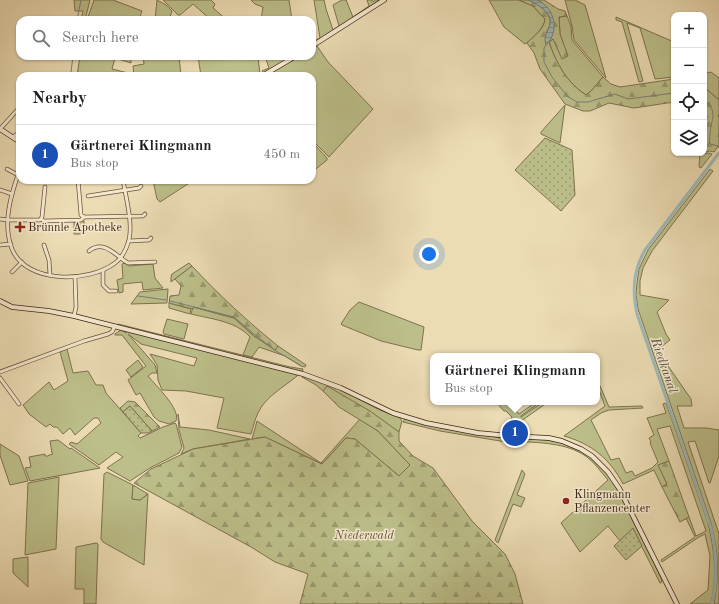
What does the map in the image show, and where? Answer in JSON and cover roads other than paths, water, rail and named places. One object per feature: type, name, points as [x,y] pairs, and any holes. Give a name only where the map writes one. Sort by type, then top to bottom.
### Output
[{"type":"main road","points":[[316,43],[384,0]]},
{"type":"main road","points":[[269,72],[289,60]]},
{"type":"main road","points":[[0,129],[16,139]]},
{"type":"main road","points":[[0,301],[12,308],[49,311],[74,316],[302,374],[342,388],[398,415],[426,423],[461,430],[510,436],[549,438],[581,448],[592,456],[608,472],[619,488],[677,604]]},
{"type":"street","points":[[0,129],[16,111]]},
{"type":"street","points":[[7,169],[16,174]]},
{"type":"street","points":[[16,181],[12,194],[8,220],[11,244],[16,255],[22,262],[32,269],[61,277],[88,275],[103,270],[117,262],[120,258],[129,241],[130,231],[124,184]]},
{"type":"street","points":[[78,184],[81,215],[84,217]]},
{"type":"street","points":[[88,196],[125,191],[139,188],[141,186]]},
{"type":"street","points":[[41,219],[45,187]]},
{"type":"street","points":[[0,190],[12,194]]},
{"type":"street","points":[[0,219],[41,219],[44,221],[81,220],[84,217],[143,216],[145,214]]},
{"type":"street","points":[[129,241],[149,240],[151,238]]},
{"type":"street","points":[[0,245],[11,244]]},
{"type":"street","points":[[44,245],[49,260],[50,275]]},
{"type":"street","points":[[89,251],[102,246],[112,250],[128,263],[155,262]]},
{"type":"street","points":[[12,272],[22,262]]},
{"type":"street","points":[[103,270],[103,286],[109,291],[116,291]]},
{"type":"street","points":[[74,316],[76,307],[75,277]]},
{"type":"street","points":[[0,372],[84,341],[108,334],[112,332],[115,326]]},
{"type":"street","points":[[0,378],[19,404]]},
{"type":"water","points":[[528,0],[537,0],[543,3],[548,8],[554,20],[553,33],[546,45],[545,37],[550,24],[549,16],[543,9]]},
{"type":"waterway","points":[[78,16],[81,0]]},
{"type":"waterway","points":[[546,45],[544,48],[544,62],[552,77],[567,96],[577,102],[588,102],[615,94],[628,99],[671,93]]},
{"type":"waterway","points":[[71,72],[72,60]]},
{"type":"waterway","points":[[707,102],[713,112],[710,144],[718,146],[719,148]]},
{"type":"waterway","name":"Riedkanal","points":[[712,604],[716,566],[715,547],[711,528],[637,314],[634,289],[636,273],[645,250],[719,153]]},
{"type":"waterway","points":[[138,296],[166,300]]},
{"type":"waterway","points":[[170,301],[234,317],[276,351],[300,365]]},
{"type":"place","name":"Brünnle Apotheke","points":[[20,227]]},
{"type":"place","name":"Gärtnerei Klingmann","points":[[515,433]]},
{"type":"place","name":"Klingmann Pflanzencenter","points":[[566,501]]},
{"type":"park label","name":"Niederwald","points":[[364,535]]}]
